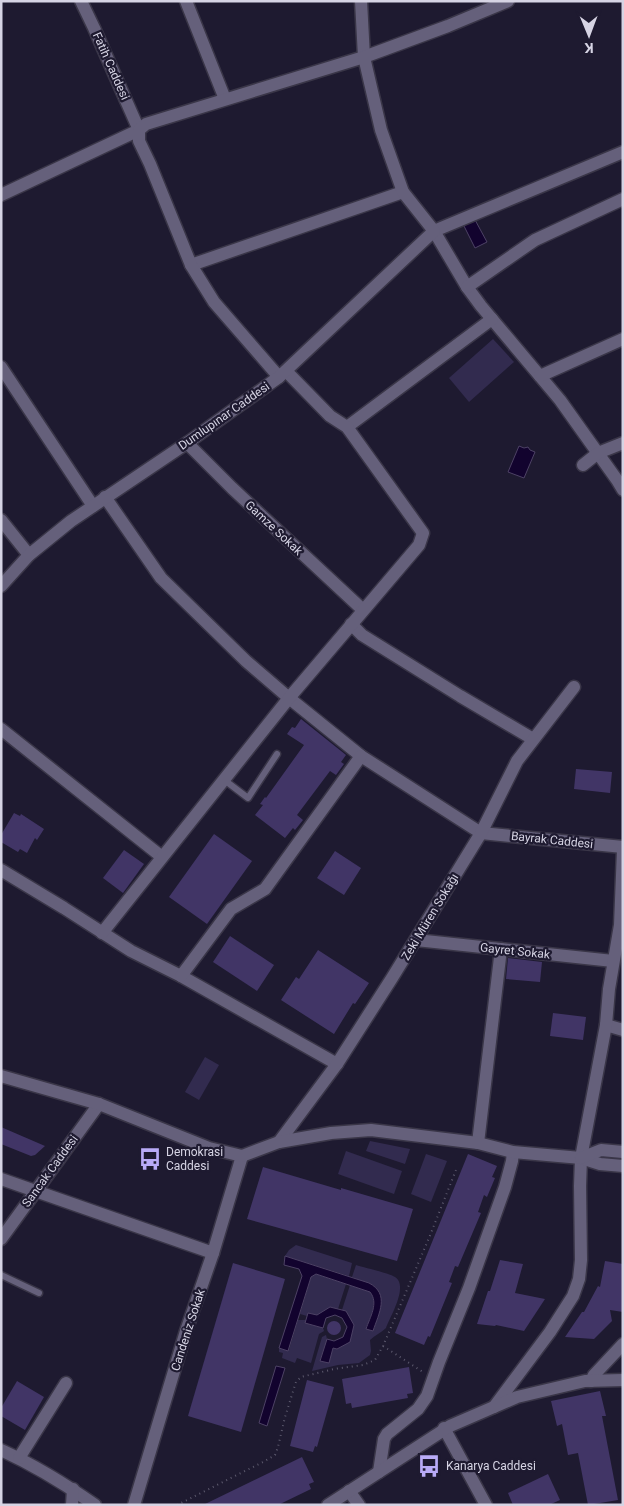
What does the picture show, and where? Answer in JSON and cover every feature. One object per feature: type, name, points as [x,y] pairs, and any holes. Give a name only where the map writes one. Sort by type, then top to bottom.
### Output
[{"type":"street","name":"Fatih Caddesi","points":[[81,1],[139,130],[139,141],[191,265],[214,302],[283,374],[330,416],[347,427],[423,533],[419,545],[363,610]]},
{"type":"street","points":[[186,1],[225,100]]},
{"type":"street","points":[[360,1],[364,57],[381,130],[403,192],[434,231],[467,287],[492,320],[560,400],[618,480],[623,490]]},
{"type":"street","points":[[1,195],[139,130],[146,124],[364,57],[508,1]]},
{"type":"street","points":[[434,231],[623,152]]},
{"type":"street","points":[[191,265],[403,192]]},
{"type":"street","points":[[467,287],[535,240],[623,199]]},
{"type":"street","name":"Dumlupınar Caddesi","points":[[1,586],[30,555],[71,521],[187,443],[283,374],[434,231]]},
{"type":"street","points":[[347,427],[492,320]]},
{"type":"street","points":[[540,376],[623,340]]},
{"type":"street","points":[[1,367],[93,506]]},
{"type":"street","name":"Gamze Sokak","points":[[187,443],[232,488],[363,610]]},
{"type":"street","points":[[583,465],[598,453],[623,443]]},
{"type":"street","points":[[105,497],[161,578],[238,654],[360,756],[481,833]]},
{"type":"street","points":[[1,520],[30,555]]},
{"type":"street","points":[[102,933],[289,698],[363,610]]},
{"type":"street","points":[[351,624],[362,635],[533,739]]},
{"type":"street","name":"Zeki Müren Sokağı","points":[[279,1142],[337,1064],[416,940],[481,833],[517,761],[574,688]]},
{"type":"street","points":[[1,729],[162,858]]},
{"type":"street","points":[[181,976],[231,910],[265,889],[360,756]]},
{"type":"street","name":"Bayrak Caddesi","points":[[481,833],[623,848]]},
{"type":"street","points":[[494,1407],[550,1332],[573,1296],[579,1279],[581,1260],[581,1158],[606,1025],[608,989],[621,926],[623,848]]},
{"type":"street","points":[[1,870],[131,951],[181,976],[337,1064]]},
{"type":"street","name":"Gayret Sokak","points":[[416,940],[613,961]]},
{"type":"street","points":[[478,1143],[501,949]]},
{"type":"street","points":[[606,1025],[623,1030]]},
{"type":"street","points":[[1,1076],[98,1104],[210,1148],[242,1156],[279,1142],[331,1133],[370,1130],[478,1143],[513,1152],[581,1158],[600,1164],[623,1166]]},
{"type":"street","name":"Sancak Caddesi","points":[[1,1239],[98,1104]]},
{"type":"street","points":[[581,1158],[601,1150],[623,1152]]},
{"type":"street","points":[[379,1472],[384,1439],[387,1434],[418,1409],[427,1396],[472,1279],[504,1186],[513,1152]]},
{"type":"street","name":"Candeniz Sokak","points":[[134,1505],[186,1331],[213,1253],[242,1156]]},
{"type":"street","points":[[1,1179],[213,1253]]},
{"type":"street","points":[[591,1381],[594,1375],[623,1344]]},
{"type":"street","points":[[328,1505],[444,1428],[467,1418],[517,1397],[585,1381],[623,1380]]},
{"type":"street","points":[[19,1458],[66,1383]]},
{"type":"street","points":[[444,1428],[486,1505]]},
{"type":"street","points":[[1,1450],[19,1458],[73,1489],[95,1505]]},
{"type":"street","points":[[72,1505],[73,1489]]},
{"type":"street","points":[[350,1491],[359,1505]]},
{"type":"lane","points":[[224,780],[248,798],[277,754]]},
{"type":"lane","points":[[1,1275],[39,1293]]},
{"type":"path","points":[[177,1505],[275,1455],[296,1382],[301,1377],[334,1369],[363,1365],[375,1360],[383,1346],[456,1170]]},
{"type":"path","points":[[383,1346],[433,1379]]},
{"type":"shaded area","points":[[474,218],[487,242],[475,248],[463,224]]},
{"type":"shaded area","points":[[493,339],[514,362],[469,402],[449,378]]},
{"type":"shaded area","points":[[519,446],[528,447],[535,452],[524,478],[508,472]]},
{"type":"shaded area","points":[[205,1057],[219,1065],[199,1100],[185,1092]]},
{"type":"shaded area","points":[[370,1141],[410,1149],[405,1164],[366,1151]]},
{"type":"shaded area","points":[[346,1151],[402,1171],[394,1194],[338,1174]]},
{"type":"shaded area","points":[[426,1154],[447,1161],[431,1202],[411,1194]]},
{"type":"shaded area","points":[[296,1245],[352,1263],[349,1276],[285,1256]]},
{"type":"shaded area","points":[[285,1256],[369,1283],[375,1287],[381,1298],[381,1304],[373,1331],[366,1329],[374,1305],[373,1296],[370,1292],[316,1274],[311,1277],[288,1351],[279,1348],[302,1276],[299,1269],[284,1265]]},
{"type":"shaded area","points":[[356,1265],[395,1277],[399,1281],[400,1287],[397,1302],[386,1328],[370,1340],[370,1355],[359,1363],[338,1365],[312,1371],[322,1337],[326,1335],[327,1339],[320,1360],[329,1362],[333,1348],[350,1341],[346,1311],[342,1310],[350,1285],[367,1290],[372,1294],[374,1304],[366,1329],[373,1331],[380,1294],[374,1286],[352,1277]]},
{"type":"shaded area","points":[[316,1274],[346,1284],[338,1309],[330,1307],[317,1316],[308,1313],[307,1316],[300,1314],[311,1277]]},
{"type":"shaded area","points":[[330,1307],[346,1311],[354,1325],[350,1342],[337,1349],[333,1348],[329,1363],[320,1361],[327,1339],[334,1341],[343,1337],[347,1327],[342,1318],[335,1315],[326,1318],[323,1328],[305,1323],[308,1313],[317,1315]]},
{"type":"shaded area","points":[[298,1320],[306,1320],[305,1323],[323,1328],[324,1331],[319,1334],[311,1363],[297,1358],[295,1363],[282,1358],[283,1353],[279,1352],[279,1348],[289,1350]]},
{"type":"shaded area","points":[[276,1366],[285,1368],[267,1426],[259,1423]]},
{"type":"building","points":[[301,719],[346,755],[341,762],[344,764],[336,775],[330,771],[297,815],[303,820],[285,838],[255,815],[263,805],[260,804],[304,745],[287,734],[292,727],[295,728]]},
{"type":"building","points":[[576,769],[612,772],[610,793],[574,789]]},
{"type":"building","points":[[14,813],[20,816],[21,814],[44,829],[37,840],[35,838],[27,853],[20,849],[18,852],[1,842],[1,835]]},
{"type":"building","points":[[214,834],[252,861],[207,924],[169,897]]},
{"type":"building","points":[[124,850],[144,864],[123,893],[103,878]]},
{"type":"building","points":[[335,851],[361,868],[344,895],[317,878]]},
{"type":"building","points":[[230,936],[274,965],[257,991],[213,962]]},
{"type":"building","points":[[318,950],[369,983],[355,1004],[353,1003],[334,1034],[281,1000],[296,977],[299,979]]},
{"type":"building","points":[[508,958],[542,962],[540,982],[506,979]]},
{"type":"building","points":[[553,1013],[586,1017],[583,1040],[550,1036]]},
{"type":"building","points":[[1,1127],[45,1146],[35,1155],[31,1156],[1,1144]]},
{"type":"building","points":[[468,1154],[497,1166],[492,1177],[495,1178],[487,1197],[484,1195],[478,1212],[481,1213],[458,1267],[455,1266],[449,1282],[452,1283],[430,1337],[428,1336],[424,1345],[395,1333]]},
{"type":"building","points":[[263,1167],[413,1209],[397,1261],[247,1219]]},
{"type":"building","points":[[500,1260],[523,1264],[515,1293],[545,1299],[524,1331],[496,1325],[477,1324]]},
{"type":"building","points":[[605,1261],[623,1264],[623,1312],[610,1310],[612,1321],[594,1339],[565,1337],[582,1312],[584,1312],[598,1286],[600,1287]]},
{"type":"building","points":[[233,1263],[285,1279],[241,1432],[188,1416]]},
{"type":"building","points":[[331,1321],[337,1321],[341,1328],[337,1335],[331,1335],[327,1331],[327,1325]]},
{"type":"building","points":[[409,1367],[413,1393],[407,1394],[408,1398],[352,1408],[351,1403],[346,1404],[342,1379]]},
{"type":"building","points":[[307,1380],[334,1387],[317,1447],[315,1446],[313,1452],[290,1446]]},
{"type":"building","points":[[17,1381],[44,1397],[25,1430],[1,1416],[1,1408]]},
{"type":"building","points":[[600,1391],[606,1416],[602,1416],[618,1500],[588,1505],[578,1453],[568,1455],[562,1424],[557,1426],[551,1401]]},
{"type":"building","points":[[302,1457],[314,1482],[309,1484],[311,1489],[278,1505],[203,1505]]},
{"type":"building","points":[[548,1474],[560,1500],[549,1505],[513,1505],[508,1493]]},
{"type":"place","name":"Demokrasi Caddesi","points":[[150,1159]]},
{"type":"place","name":"Kanarya Caddesi","points":[[429,1466]]}]
